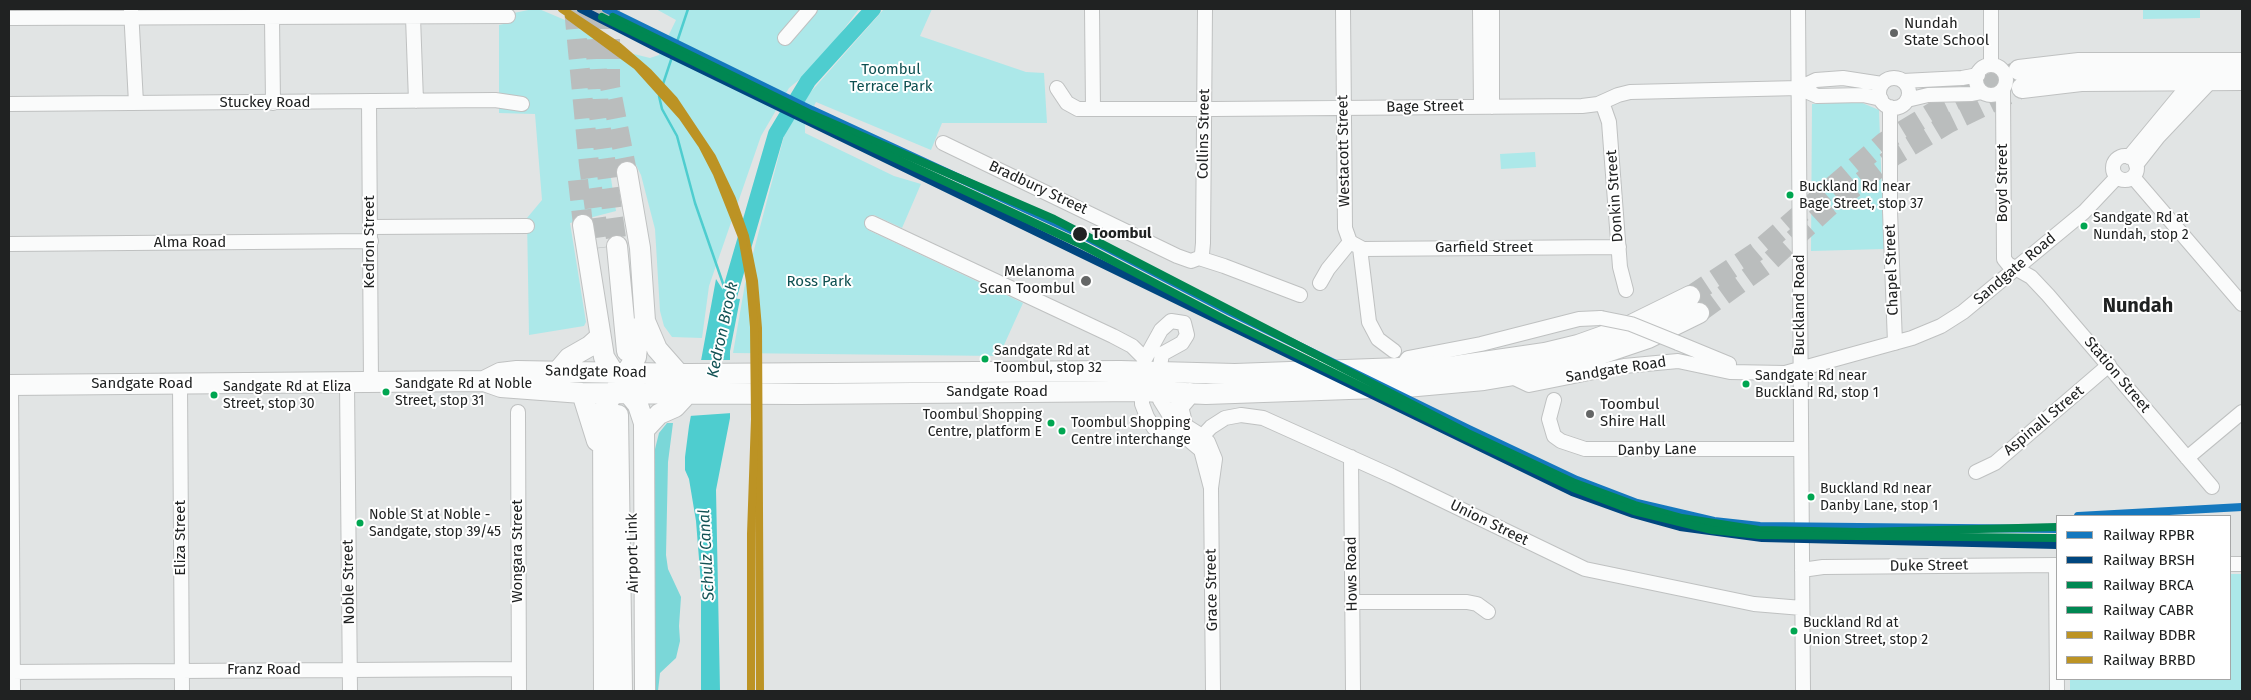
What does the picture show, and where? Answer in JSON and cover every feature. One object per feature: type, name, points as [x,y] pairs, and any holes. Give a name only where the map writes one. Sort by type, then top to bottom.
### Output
[{"type":"highway","points":[[2203,74],[2242,63]]},
{"type":"highway","points":[[2014,83],[2203,74],[2242,80]]},
{"type":"highway","points":[[627,172],[640,248],[645,321],[654,346],[686,380],[675,407],[659,414],[644,430]]},
{"type":"highway","points":[[583,225],[604,357],[620,374],[641,410],[644,430],[645,691]]},
{"type":"highway","points":[[609,247],[620,374]]},
{"type":"highway","name":"Sandgate Road","points":[[484,381],[500,372],[558,371],[751,383],[1150,372],[1315,373],[1456,366],[1562,349],[1694,305],[1648,338],[1562,367],[1510,376],[1400,369],[1345,389],[1190,394],[1150,372]]},
{"type":"highway","points":[[604,691],[602,451],[604,410],[620,374],[637,352],[639,329],[645,321]]},
{"type":"highway","points":[[558,371],[569,358],[590,346],[600,337]]},
{"type":"highway","name":"Sandgate Road","points":[[10,385],[484,381],[502,387],[582,393],[620,374]]},
{"type":"highway","points":[[582,393],[593,435],[602,451]]},
{"type":"highway","points":[[1182,423],[1178,407],[1190,394]]},
{"type":"highway","name":"Airport Link","points":[[622,691],[625,415],[634,691]]},
{"type":"street","points":[[785,38],[810,9]]},
{"type":"street","points":[[1092,9],[1094,109]]},
{"type":"street","name":"Collins Street","points":[[1198,258],[1202,254],[1203,243],[1205,9]]},
{"type":"street","name":"Westacott Street","points":[[1343,9],[1345,232],[1355,245],[1369,322],[1378,339],[1400,369]]},
{"type":"street","points":[[1480,9],[1486,107]]},
{"type":"street","points":[[1486,107],[1492,9]]},
{"type":"street","name":"Buckland Road","points":[[1798,9],[1803,691]]},
{"type":"street","points":[[1982,92],[1977,84],[1978,75],[1983,68],[1991,66],[1991,9]]},
{"type":"street","points":[[131,12],[136,103]]},
{"type":"street","points":[[9,18],[131,12],[272,18],[508,16]]},
{"type":"street","points":[[412,17],[416,101]]},
{"type":"street","points":[[272,18],[273,103]]},
{"type":"street","name":"Boyd Street","points":[[1991,66],[2004,72],[2006,81],[2014,83],[2002,251],[2006,262],[2016,269]]},
{"type":"street","points":[[2133,166],[2158,137],[2203,74]]},
{"type":"street","points":[[2203,74],[2133,166],[2125,180],[2117,177],[2113,171],[2114,163],[2119,157],[2133,166],[2242,304]]},
{"type":"street","points":[[1978,75],[1962,78],[1903,81],[1890,79],[1884,97],[1900,106],[1907,100],[1928,95],[1982,92],[1990,95],[2014,83]]},
{"type":"street","points":[[1903,81],[1908,90],[1907,100]]},
{"type":"street","name":"Bage Street","points":[[1057,88],[1062,97],[1072,107],[1094,109],[1582,106],[1602,102],[1630,92],[1799,88],[1817,96],[1863,94],[1884,97]]},
{"type":"street","name":"Chapel Street","points":[[1884,97],[1896,343]]},
{"type":"street","name":"Stuckey Road","points":[[9,104],[495,100],[522,104]]},
{"type":"street","name":"Kedron Street","points":[[369,102],[371,383]]},
{"type":"street","name":"Donkin Street","points":[[1602,102],[1608,122],[1620,267],[1626,290]]},
{"type":"street","name":"Bradbury Street","points":[[942,143],[1177,256],[1191,260],[1198,258],[1300,295]]},
{"type":"street","name":"Sandgate Road","points":[[1510,376],[1529,385],[1610,368],[1678,361],[1742,373],[1785,373],[1800,365],[1833,354],[1841,356],[1896,343],[1926,333],[1953,319],[2084,212],[2117,177]]},
{"type":"street","points":[[872,223],[1132,346],[1150,372],[1144,412],[1154,428],[1167,435],[1198,440]]},
{"type":"street","points":[[370,227],[527,226]]},
{"type":"street","name":"Alma Road","points":[[9,244],[371,241]]},
{"type":"street","points":[[1320,283],[1328,269],[1355,245]]},
{"type":"street","name":"Garfield Street","points":[[1355,245],[1618,247]]},
{"type":"street","name":"Station Street","points":[[2016,269],[2031,277],[2039,285],[2212,487]]},
{"type":"street","name":"Sandgate Road","points":[[1400,369],[1408,358],[1474,346],[1579,319],[1601,318],[1631,324],[1733,364],[1800,365]]},
{"type":"street","name":"Aspinall Street","points":[[1976,472],[1995,463],[2109,365]]},
{"type":"street","name":"Grace Street","points":[[1150,372],[1166,412],[1182,423],[1198,440],[1212,449],[1214,459],[1211,488],[1213,691]]},
{"type":"street","name":"Noble Street","points":[[347,383],[350,691]]},
{"type":"street","name":"Eliza Street","points":[[180,384],[182,691]]},
{"type":"street","points":[[10,385],[11,672],[13,691]]},
{"type":"street","name":"Danby Lane","points":[[1554,400],[1549,419],[1554,436],[1561,441],[1585,449],[1801,449]]},
{"type":"street","name":"Wongara Street","points":[[518,412],[519,691]]},
{"type":"street","points":[[2187,458],[2242,412]]},
{"type":"street","name":"Union Street","points":[[1198,440],[1225,418],[1251,416],[1277,423],[1585,569],[1754,604],[1802,608]]},
{"type":"street","name":"Hows Road","points":[[1351,457],[1353,691]]},
{"type":"street","name":"Duke Street","points":[[1802,570],[1823,567],[2056,565]]},
{"type":"street","points":[[1352,602],[1467,602],[1478,604],[1488,612]]},
{"type":"street","name":"Franz Road","points":[[11,672],[519,669]]},
{"type":"green space","points":[[539,9],[565,20],[610,48],[650,58],[659,55],[676,20],[656,9],[859,9],[815,67],[789,88],[761,136],[709,286],[702,338],[672,337],[664,326],[660,311],[655,229],[641,175],[636,165],[610,172],[616,211],[570,223],[586,322],[584,326],[529,335],[527,218],[542,200],[535,114],[499,113],[499,25],[513,22],[514,13]]},
{"type":"green space","name":"Ross Park","points":[[884,9],[932,9],[920,36],[1026,72],[1044,73],[1047,123],[942,123],[931,150],[816,102],[805,124],[805,133],[894,176],[921,184],[902,228],[874,215],[868,230],[1023,303],[999,356],[733,353],[745,284],[784,136],[809,94]]},
{"type":"green space","points":[[2143,9],[2200,9],[2200,18],[2143,19]]},
{"type":"green space","points":[[1860,102],[1879,110],[1884,249],[1811,251],[1812,104]]},
{"type":"green space","points":[[1535,152],[1536,167],[1501,169],[1500,154]]},
{"type":"green space","points":[[2231,574],[2242,574],[2242,691],[2070,691],[2070,680],[2231,680]]},
{"type":"shaded area","points":[[667,423],[673,423],[668,462],[666,555],[668,569],[681,597],[680,641],[676,658],[660,673],[658,691],[653,691],[655,449],[659,433]]},
{"type":"water","name":"Schulz Canal","points":[[716,279],[728,298],[740,299],[730,351],[730,418],[716,490],[720,691],[701,691],[701,584],[696,521],[689,479],[685,470],[685,457]]},
{"type":"pier","points":[[699,360],[733,360],[732,413],[689,416]]},
{"type":"waterway","points":[[688,9],[659,96],[662,109],[677,136],[695,203],[728,298]]},
{"type":"waterway","name":"Kedron Brook","points":[[722,320],[776,134],[808,81],[873,9]]},
{"type":"tunnel","points":[[574,9],[589,165],[600,248]]},
{"type":"tunnel","points":[[594,9],[599,115],[617,246]]},
{"type":"tunnel","points":[[610,9],[610,86],[627,172]]},
{"type":"tunnel","points":[[1690,296],[1756,252],[1884,142],[1943,106],[2019,70]]},
{"type":"tunnel","points":[[1699,313],[1768,263],[1829,207],[1894,156],[1949,123],[2022,88]]},
{"type":"tunnel","points":[[578,180],[583,225]]},
{"type":"rail line","name":"BDBR","points":[[562,9],[618,46],[648,72],[674,100],[712,157],[732,199],[745,236],[754,281],[758,328],[760,691]]},
{"type":"rail line","name":"BRSH","points":[[581,9],[659,49],[1572,492],[1633,514],[1680,527],[1762,538],[2056,545]]},
{"type":"rail line","name":"RPBR","points":[[606,9],[812,110],[1082,235],[1230,312],[1469,429],[1577,480],[1637,503],[1714,521],[1760,526],[2056,529]]},
{"type":"rail line","name":"BRBD","points":[[569,16],[637,66],[682,116],[702,145],[717,174],[742,237],[750,281],[754,327],[755,419],[751,534],[751,691]]},
{"type":"rail line","name":"CABR","points":[[602,17],[808,118],[1078,243],[1226,320],[1465,437],[1573,488],[1634,511],[1712,530],[1759,535],[2056,538]]},
{"type":"rail line","name":"BRCA","points":[[613,17],[811,114],[1054,219],[1468,433],[1575,483],[1635,505],[1682,518],[1759,530],[1861,532],[2056,527]]},
{"type":"rail line","name":"RPBR","points":[[2096,515],[2242,507]]},
{"type":"place","name":"Nundah State School","points":[[1894,33]]},
{"type":"place","name":"Buckland Rd near Bage Street, stop 37","points":[[1790,195]]},
{"type":"place","name":"Sandgate Rd at Nundah, stop 2","points":[[2084,226]]},
{"type":"place","name":"Toombul","points":[[1080,234]]},
{"type":"place","name":"Melanoma Scan Toombul","points":[[1086,281]]},
{"type":"place","name":"Sandgate Rd at Toombul, stop 32","points":[[985,359]]},
{"type":"place","name":"Sandgate Rd near Buckland Rd, stop 1","points":[[1746,384]]},
{"type":"place","name":"Sandgate Rd at Noble Street, stop 31","points":[[386,392]]},
{"type":"place","name":"Sandgate Rd at Eliza Street, stop 30","points":[[214,395]]},
{"type":"place","name":"Toombul Shire Hall","points":[[1590,414]]},
{"type":"place","name":"Toombul Shopping Centre, platform E","points":[[1051,423]]},
{"type":"place","name":"Toombul Shopping Centre interchange","points":[[1062,431]]},
{"type":"place","name":"Buckland Rd near Danby Lane, stop 1","points":[[1811,497]]},
{"type":"place","name":"Noble St at Noble - Sandgate, stop 39/45","points":[[360,523]]},
{"type":"place","name":"Buckland Rd at Union Street, stop 2","points":[[1794,631]]},
{"type":"district","name":"Nundah","points":[[2138,306]]},
{"type":"park label","name":"Toombul Terrace Park","points":[[891,78]]}]
